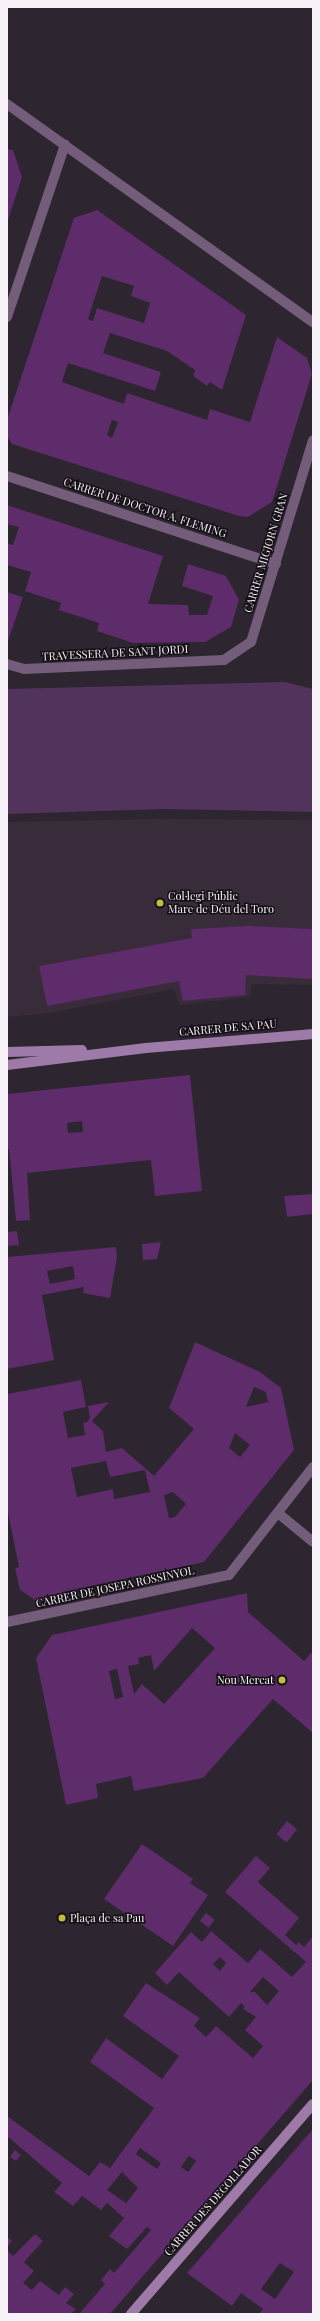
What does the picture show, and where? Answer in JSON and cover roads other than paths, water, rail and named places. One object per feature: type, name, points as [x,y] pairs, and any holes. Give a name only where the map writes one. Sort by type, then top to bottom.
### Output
[{"type":"street","points":[[7,104],[313,322]]},
{"type":"street","points":[[7,317],[65,145]]},
{"type":"street","name":"CARRER MIGJORN GRAN","points":[[224,660],[251,642],[313,440]]},
{"type":"street","name":"CARRER DE DOCTOR A. FLEMING","points":[[7,476],[276,564]]},
{"type":"street","name":"TRAVESSERA DE SANT JORDI","points":[[7,664],[24,669],[224,660]]},
{"type":"street","name":"CARRER DE SA PAU","points":[[7,1065],[146,1048],[313,1034]]},
{"type":"street","name":"CARRER DE SA PAU","points":[[7,1052],[146,1048]]},
{"type":"street","points":[[313,1467],[278,1513],[313,1542]]},
{"type":"street","name":"CARRER DE JOSEPA ROSSINYOL","points":[[7,1622],[229,1575],[278,1513]]},
{"type":"street","name":"CARRER DES DEGOLLADOR","points":[[131,2314],[313,2104]]},
{"type":"place","name":"Col·legi Públic Mare de Déu del Toro","points":[[160,903]]},
{"type":"place","name":"Nou Mercat","points":[[282,1680]]},
{"type":"place","name":"Plaça de sa Pau","points":[[62,1918]]}]
